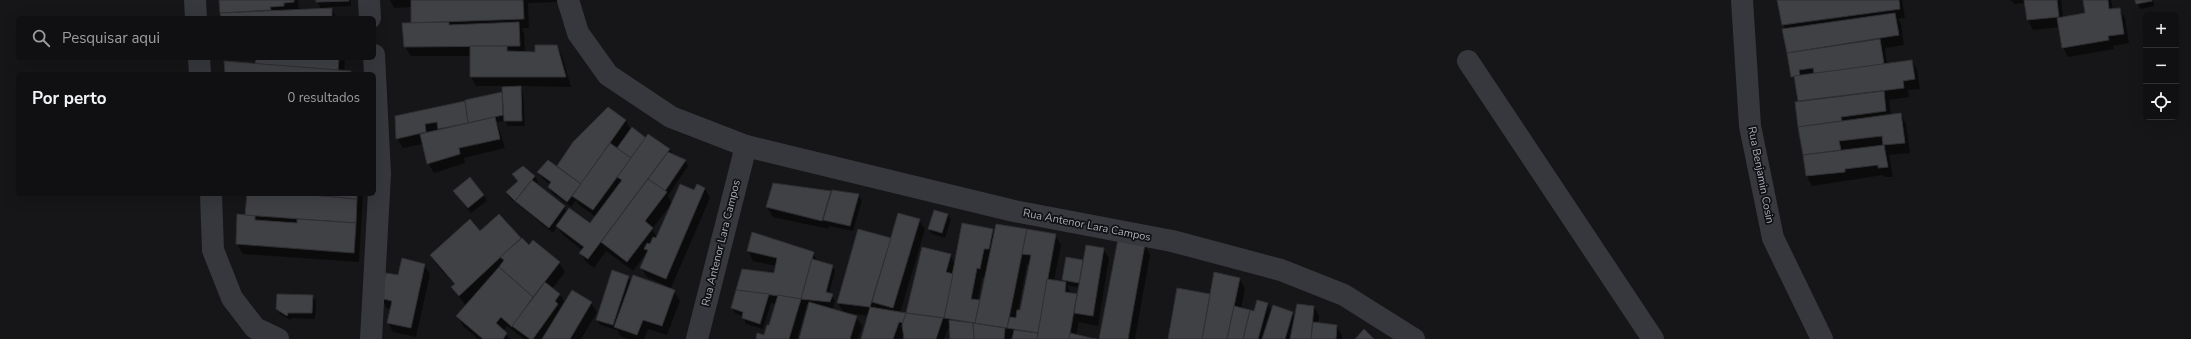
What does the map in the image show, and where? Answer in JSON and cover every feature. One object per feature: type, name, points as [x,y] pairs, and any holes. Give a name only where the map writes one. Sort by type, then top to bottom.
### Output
[{"type":"street","points":[[194,0],[196,16]]},
{"type":"street","points":[[369,0],[370,16]]},
{"type":"street","name":"Rua Antenor Lara Campos","points":[[568,0],[578,33],[608,75],[671,117],[746,146],[1014,211],[1172,241],[1281,270],[1344,295],[1414,339]]},
{"type":"street","name":"Rua Benjamin Cosin","points":[[1742,0],[1750,126],[1773,238],[1822,339]]},
{"type":"street","points":[[199,60],[200,72]]},
{"type":"street","points":[[374,60],[375,72]]},
{"type":"street","points":[[1468,61],[1653,339]]},
{"type":"street","points":[[371,339],[380,174],[376,95]]},
{"type":"street","name":"Rua Antenor Lara Campos","points":[[697,339],[746,146]]},
{"type":"street","points":[[211,196],[213,250],[232,298],[255,328],[278,339]]},
{"type":"building","points":[[219,0],[294,0],[294,2],[284,3],[284,6],[270,7],[271,10],[220,13]]},
{"type":"building","points":[[316,0],[349,0],[349,1],[316,2]]},
{"type":"building","points":[[411,0],[523,0],[524,19],[411,23]]},
{"type":"building","points":[[1777,0],[1899,0],[1900,9],[1782,25]]},
{"type":"building","points":[[2024,0],[2057,0],[2059,17],[2027,20]]},
{"type":"building","points":[[2083,0],[2108,0],[2109,9],[2120,8],[2124,34],[2108,36],[2109,40],[2062,48],[2057,18],[2085,13]]},
{"type":"building","points":[[2135,0],[2152,0],[2152,1],[2136,4]]},
{"type":"building","points":[[332,8],[332,16],[221,16],[220,13]]},
{"type":"building","points":[[1895,13],[1899,35],[1787,53],[1782,29]]},
{"type":"building","points":[[449,22],[449,25],[519,22],[520,46],[404,47],[402,23]]},
{"type":"building","points":[[1880,39],[1884,64],[1814,74],[1813,68],[1799,70],[1800,76],[1791,77],[1787,53]]},
{"type":"building","points":[[535,45],[557,45],[566,77],[470,77],[470,46],[507,46],[507,51],[535,52]]},
{"type":"building","points":[[256,60],[339,60],[338,70],[255,64]]},
{"type":"building","points":[[1912,60],[1915,79],[1903,81],[1904,88],[1798,101],[1794,76]]},
{"type":"building","points":[[224,61],[351,71],[351,72],[225,72]]},
{"type":"building","points":[[521,86],[522,121],[504,121],[502,87]]},
{"type":"building","points":[[1884,91],[1886,111],[1841,117],[1842,121],[1798,127],[1795,102]]},
{"type":"building","points":[[502,92],[503,115],[468,123],[465,100]]},
{"type":"building","points":[[465,101],[468,123],[438,129],[437,122],[425,124],[426,132],[396,139],[395,116]]},
{"type":"building","points":[[608,107],[626,120],[581,184],[557,166],[573,142]]},
{"type":"building","points":[[1901,113],[1905,143],[1883,145],[1882,136],[1839,141],[1841,150],[1803,155],[1798,127]]},
{"type":"building","points":[[495,117],[500,139],[459,148],[460,154],[427,164],[420,134]]},
{"type":"building","points":[[632,127],[646,138],[631,158],[617,148]]},
{"type":"building","points":[[648,134],[670,149],[588,259],[579,253],[584,247],[556,226],[569,208],[590,223],[622,180],[617,177]]},
{"type":"building","points":[[610,143],[631,158],[593,210],[572,196]]},
{"type":"building","points":[[1884,145],[1888,167],[1878,168],[1878,165],[1845,169],[1845,172],[1806,176],[1803,155]]},
{"type":"building","points":[[668,152],[686,160],[665,191],[648,179]]},
{"type":"building","points":[[548,160],[581,184],[567,202],[548,187],[551,182],[537,172]]},
{"type":"building","points":[[523,166],[535,176],[515,201],[506,192],[518,181],[512,174]]},
{"type":"building","points":[[470,177],[484,195],[468,208],[453,191]]},
{"type":"building","points":[[648,179],[667,192],[645,221],[653,228],[627,262],[601,242]]},
{"type":"building","points":[[532,180],[565,206],[549,228],[515,201]]},
{"type":"building","points":[[773,183],[831,191],[822,221],[766,207]]},
{"type":"building","points":[[680,184],[694,190],[697,184],[705,188],[666,279],[640,268],[648,250],[644,249],[647,243],[650,244],[653,237],[656,238]]},
{"type":"building","points":[[832,190],[859,194],[850,226],[823,220]]},
{"type":"building","points":[[247,196],[324,196],[357,199],[356,223],[245,215]]},
{"type":"building","points":[[323,196],[357,196],[357,199]]},
{"type":"building","points":[[934,210],[948,214],[942,233],[928,229]]},
{"type":"building","points":[[898,213],[920,219],[893,308],[872,302]]},
{"type":"building","points":[[237,214],[255,216],[255,220],[297,223],[297,219],[356,223],[354,253],[236,244]]},
{"type":"building","points":[[499,214],[521,238],[459,296],[451,287],[455,284],[430,255],[470,219],[480,231]]},
{"type":"building","points":[[962,223],[993,229],[989,249],[984,249],[980,269],[977,268],[971,299],[980,300],[975,323],[944,318]]},
{"type":"building","points":[[996,224],[1027,229],[1007,328],[975,323]]},
{"type":"building","points":[[858,229],[891,238],[870,307],[837,303]]},
{"type":"building","points":[[1027,229],[1056,234],[1038,333],[1007,328],[1010,317],[1016,318],[1017,310],[1020,310],[1031,255],[1022,254]]},
{"type":"building","points":[[752,232],[814,252],[801,299],[736,290],[742,269],[774,273],[777,258],[747,251]]},
{"type":"building","points":[[522,238],[529,245],[533,240],[560,262],[533,297],[499,267],[504,260],[500,257]]},
{"type":"building","points":[[1118,239],[1145,244],[1128,339],[1099,339]]},
{"type":"building","points":[[1086,245],[1104,248],[1093,316],[1074,313]]},
{"type":"building","points":[[922,247],[951,254],[946,272],[953,274],[944,318],[906,313]]},
{"type":"building","points":[[1066,257],[1083,260],[1079,283],[1062,280]]},
{"type":"building","points":[[402,258],[425,264],[411,328],[387,323],[392,301],[380,298],[386,273],[398,275]]},
{"type":"building","points":[[812,259],[833,265],[826,292],[833,294],[830,302],[801,299]]},
{"type":"building","points":[[499,267],[533,297],[512,327],[501,317],[496,323],[507,333],[503,339],[483,339],[456,316]]},
{"type":"building","points":[[612,270],[629,276],[613,325],[596,320]]},
{"type":"building","points":[[1214,272],[1240,278],[1227,339],[1202,339]]},
{"type":"building","points":[[633,275],[675,290],[662,326],[643,320],[637,335],[614,327]]},
{"type":"building","points":[[1047,279],[1066,282],[1065,292],[1077,294],[1069,339],[1037,339]]},
{"type":"building","points":[[545,282],[560,294],[555,301],[558,304],[533,339],[530,339],[512,326]]},
{"type":"building","points":[[1177,288],[1210,294],[1202,339],[1168,339]]},
{"type":"building","points":[[572,290],[592,302],[570,339],[542,339]]},
{"type":"building","points":[[736,290],[769,294],[760,324],[742,318],[743,312],[731,308]]},
{"type":"building","points":[[277,294],[313,295],[312,313],[288,313],[287,316],[276,309]]},
{"type":"building","points":[[778,295],[801,299],[789,339],[756,339],[757,333],[764,335],[767,325],[769,325]]},
{"type":"building","points":[[1257,300],[1268,303],[1258,339],[1243,339],[1250,310],[1254,311]]},
{"type":"building","points":[[809,302],[857,316],[850,339],[799,339]]},
{"type":"building","points":[[1297,304],[1314,306],[1311,339],[1290,339]]},
{"type":"building","points":[[1273,305],[1293,312],[1285,339],[1262,339]]},
{"type":"building","points":[[1234,306],[1250,310],[1243,339],[1227,339]]},
{"type":"building","points":[[870,307],[906,313],[903,323],[899,322],[893,339],[861,339]]},
{"type":"building","points":[[906,313],[943,318],[936,339],[904,339],[902,325]]},
{"type":"building","points":[[949,320],[973,323],[974,339],[950,339]]},
{"type":"building","points":[[1313,322],[1337,325],[1336,339],[1311,339]]},
{"type":"building","points":[[973,323],[1005,328],[1004,339],[974,339]]},
{"type":"building","points":[[1364,329],[1374,339],[1355,339]]},
{"type":"building","points":[[1014,330],[1038,333],[1037,339],[1012,339]]},
{"type":"building","points":[[1070,333],[1091,338],[1097,339],[1069,339]]}]
